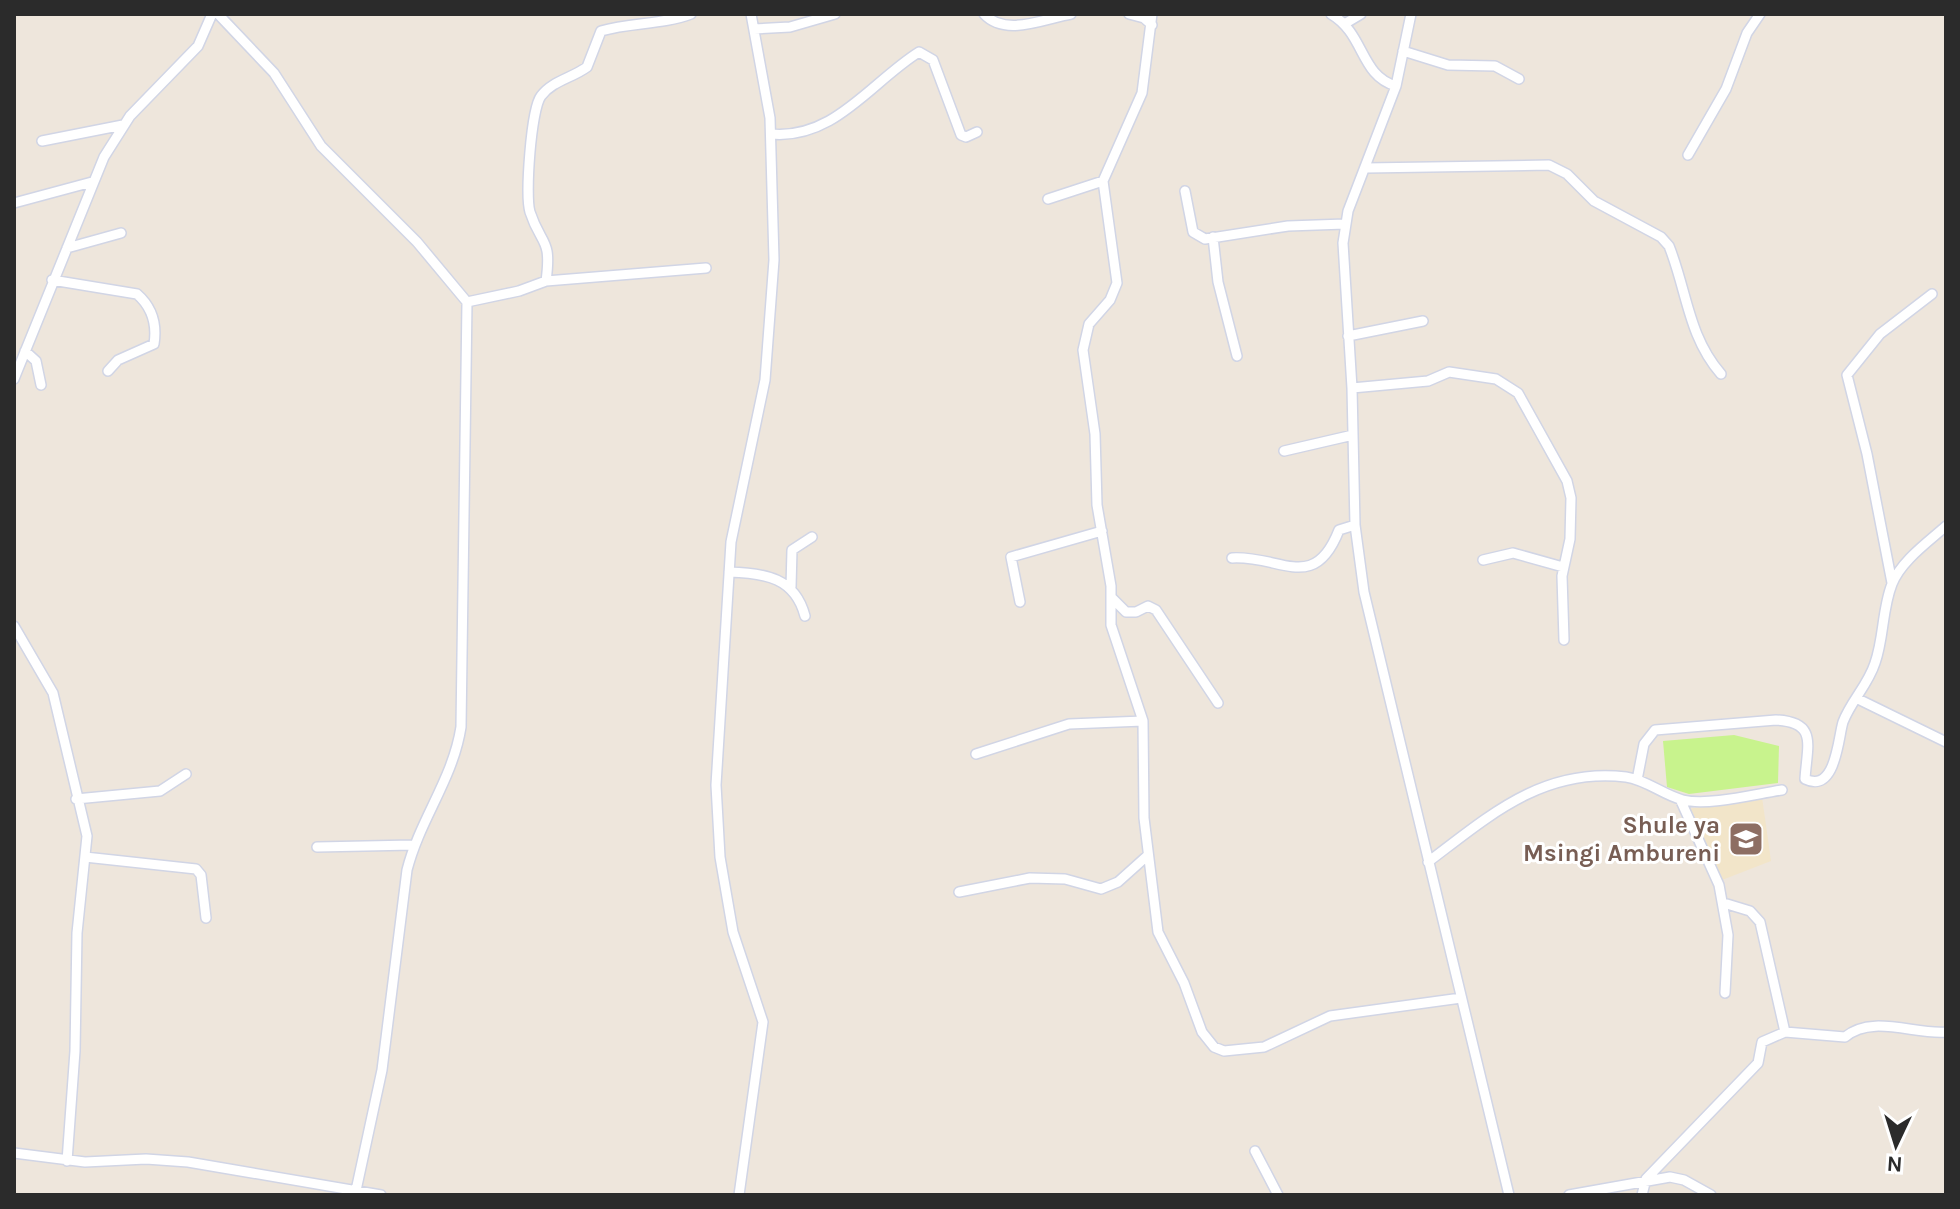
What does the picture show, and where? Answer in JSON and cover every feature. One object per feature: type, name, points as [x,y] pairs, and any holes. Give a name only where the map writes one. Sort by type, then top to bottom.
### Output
[{"type":"street","points":[[14,379],[92,182],[123,125],[189,57],[215,14],[274,73],[321,146],[399,223],[467,302],[461,727],[448,779],[413,845],[402,900],[382,1070],[356,1192]]},
{"type":"street","points":[[546,281],[549,247],[528,206],[534,117],[539,98],[556,83],[587,67],[599,33],[630,23],[673,21],[691,14]]},
{"type":"street","points":[[739,1195],[763,1022],[733,932],[718,836],[716,785],[733,525],[757,425],[770,339],[775,219],[771,134],[751,14]]},
{"type":"street","points":[[754,29],[790,27],[835,14]]},
{"type":"street","points":[[984,14],[995,25],[1010,27],[1071,14]]},
{"type":"street","points":[[1129,14],[1144,18],[1152,25]]},
{"type":"street","points":[[1152,14],[1142,93],[1103,181],[1117,283],[1110,300],[1089,324],[1083,350],[1095,434],[1096,485],[1113,635],[1143,721],[1147,856],[1158,932],[1184,983],[1202,1032],[1219,1050],[1264,1047],[1330,1016],[1461,998]]},
{"type":"street","points":[[1331,14],[1346,23],[1375,75],[1396,86]]},
{"type":"street","points":[[1346,23],[1361,14]]},
{"type":"street","points":[[1688,155],[1726,89],[1747,33],[1760,14]]},
{"type":"street","points":[[1409,15],[1396,86],[1345,224],[1343,269],[1352,388],[1355,525],[1364,592],[1509,1195]]},
{"type":"street","points":[[1403,51],[1448,65],[1495,66],[1519,79]]},
{"type":"street","points":[[771,134],[800,134],[812,130],[858,101],[919,52],[929,55],[937,67],[961,135],[966,137],[977,132]]},
{"type":"street","points":[[42,141],[123,125]]},
{"type":"street","points":[[1366,168],[1525,162],[1562,170],[1594,201],[1661,237],[1669,246],[1695,334],[1705,356],[1721,374]]},
{"type":"street","points":[[1048,199],[1103,181]]},
{"type":"street","points":[[14,203],[92,182]]},
{"type":"street","points":[[1185,191],[1193,232],[1198,237],[1288,226],[1345,224]]},
{"type":"street","points":[[67,248],[121,233]]},
{"type":"street","points":[[1213,237],[1218,282],[1237,356]]},
{"type":"street","points":[[467,302],[519,291],[546,281],[706,268]]},
{"type":"street","points":[[52,280],[137,294],[146,303],[155,322],[154,344],[118,360],[108,371]]},
{"type":"street","points":[[1637,780],[1644,744],[1655,730],[1776,720],[1795,721],[1803,726],[1806,735],[1805,779],[1818,780],[1833,765],[1844,721],[1876,660],[1892,583],[1867,454],[1847,375],[1874,340],[1932,294]]},
{"type":"street","points":[[1348,336],[1423,321]]},
{"type":"street","points":[[25,351],[36,361],[41,385]]},
{"type":"street","points":[[1352,388],[1428,381],[1449,372],[1496,379],[1518,393],[1570,487],[1572,521],[1563,567],[1564,640]]},
{"type":"street","points":[[1284,451],[1353,435]]},
{"type":"street","points":[[1232,558],[1259,558],[1278,566],[1311,567],[1326,558],[1339,530],[1355,525]]},
{"type":"street","points":[[1892,583],[1907,562],[1946,526]]},
{"type":"street","points":[[1020,602],[1011,557],[1102,531]]},
{"type":"street","points":[[805,616],[791,587],[792,550],[812,537]]},
{"type":"street","points":[[1483,560],[1513,553],[1563,567]]},
{"type":"street","points":[[729,572],[765,576],[791,587]]},
{"type":"street","points":[[1111,597],[1126,612],[1136,612],[1148,606],[1156,610],[1218,703]]},
{"type":"street","points":[[14,626],[53,693],[76,799],[86,828],[77,933],[75,1051],[67,1161]]},
{"type":"street","points":[[1858,699],[1946,742]]},
{"type":"street","points":[[976,754],[1069,724],[1143,721]]},
{"type":"street","points":[[76,799],[160,791],[186,774]]},
{"type":"street","points":[[1428,862],[1490,813],[1525,794],[1579,778],[1637,780],[1680,799],[1697,801],[1782,790]]},
{"type":"street","points":[[1680,799],[1719,885],[1728,935],[1725,993]]},
{"type":"street","points":[[317,847],[413,845]]},
{"type":"street","points":[[959,892],[1030,878],[1065,879],[1101,889],[1118,882],[1147,856]]},
{"type":"street","points":[[85,857],[190,866],[201,875],[206,918]]},
{"type":"street","points":[[1727,904],[1750,911],[1760,922],[1785,1032]]},
{"type":"street","points":[[1642,1195],[1646,1179],[1758,1063],[1762,1042],[1785,1032],[1845,1037],[1855,1028],[1912,1027],[1929,1033],[1946,1032]]},
{"type":"street","points":[[1255,1151],[1278,1195]]},
{"type":"street","points":[[14,1153],[67,1161],[166,1160],[381,1195]]},
{"type":"street","points":[[1569,1195],[1646,1179],[1681,1179],[1711,1195]]},
{"type":"shaded area","points":[[1762,797],[1771,861],[1722,880],[1688,809]]},
{"type":"green space","points":[[1734,735],[1779,746],[1778,783],[1689,794],[1667,787],[1663,741]]},
{"type":"place","name":"Shule ya Msingi Ambureni","points":[[1746,839]]}]
